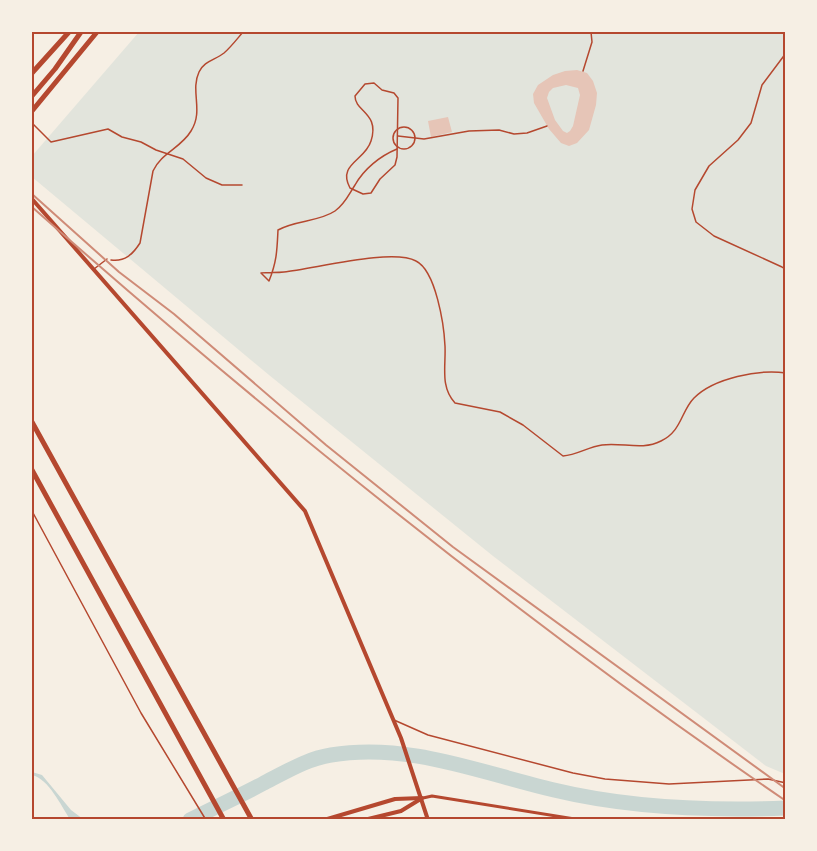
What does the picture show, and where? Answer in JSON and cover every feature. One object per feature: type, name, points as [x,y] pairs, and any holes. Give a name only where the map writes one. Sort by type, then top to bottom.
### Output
[{"type":"main road","points":[[32,73],[69,32]]},
{"type":"main road","points":[[32,96],[55,69],[81,32]]},
{"type":"main road","points":[[32,111],[97,32]]},
{"type":"main road","points":[[32,422],[251,818]]},
{"type":"main road","points":[[32,470],[224,819]]},
{"type":"street","points":[[32,199],[304,511],[401,738],[428,819]]},
{"type":"street","points":[[324,819],[395,799],[432,796],[581,819]]},
{"type":"street","points":[[364,819],[401,811],[422,798]]},
{"type":"lane","points":[[93,269],[107,259]]},
{"type":"lane","points":[[393,720],[428,735],[573,773],[605,779],[644,783],[768,779],[786,783]]},
{"type":"path","points":[[107,259],[124,260],[135,251],[140,243],[153,171],[157,162],[184,140],[196,120],[198,73],[207,62],[225,52],[243,32]]},
{"type":"path","points":[[583,71],[592,42],[592,32]]},
{"type":"path","points":[[786,53],[762,85],[751,123],[738,140],[709,166],[695,190],[692,209],[696,222],[714,236],[786,270]]},
{"type":"path","points":[[374,83],[382,90],[392,92],[397,96],[397,149],[395,165],[385,173],[371,193],[363,194],[350,188],[346,172],[368,147],[372,136],[373,129],[369,116],[354,99],[365,84],[374,83]]},
{"type":"path","points":[[32,123],[51,142],[108,129],[122,137],[183,159],[206,178],[222,185],[242,185]]},
{"type":"path","points":[[397,136],[423,139],[469,131],[499,130],[514,134],[527,133],[547,126]]},
{"type":"path","points":[[399,128],[408,128],[414,137],[413,146],[407,149],[398,147],[393,140],[399,128]]},
{"type":"path","points":[[397,149],[370,167],[355,184],[343,204],[335,211],[278,230],[277,257],[274,268],[269,281],[261,273],[265,272],[282,272],[378,258],[402,257],[416,260],[426,268],[444,324],[445,388],[449,397],[460,405],[500,412],[523,425],[563,456],[575,455],[588,448],[605,445],[648,446],[662,441],[672,434],[682,421],[693,398],[707,389],[752,373],[786,374]]},
{"type":"path","points":[[32,510],[141,713],[206,819]]},
{"type":"shaded area","points":[[139,32],[785,32],[785,774],[766,766],[493,556],[269,375],[32,177],[32,156]]},
{"type":"shaded area","points":[[32,772],[42,775],[71,810],[83,819],[70,819],[49,787],[32,775]]},
{"type":"building","points":[[577,70],[587,73],[597,93],[589,130],[577,143],[569,146],[561,143],[549,129],[534,103],[533,94],[538,85],[553,75]],"holes":[[[566,85],[578,88],[580,95],[573,126],[567,133],[555,120],[547,98],[553,88]]]},
{"type":"building","points":[[448,117],[452,132],[431,137],[428,121]]},
{"type":"waterway","points":[[190,820],[305,763],[331,755],[360,752],[388,753],[444,761],[554,790],[611,801],[669,807],[786,808]]},
{"type":"railway","points":[[32,194],[119,272],[174,314],[326,445],[453,547],[786,789]]},
{"type":"railway","points":[[32,207],[214,364],[400,516],[590,662],[786,801]]}]
